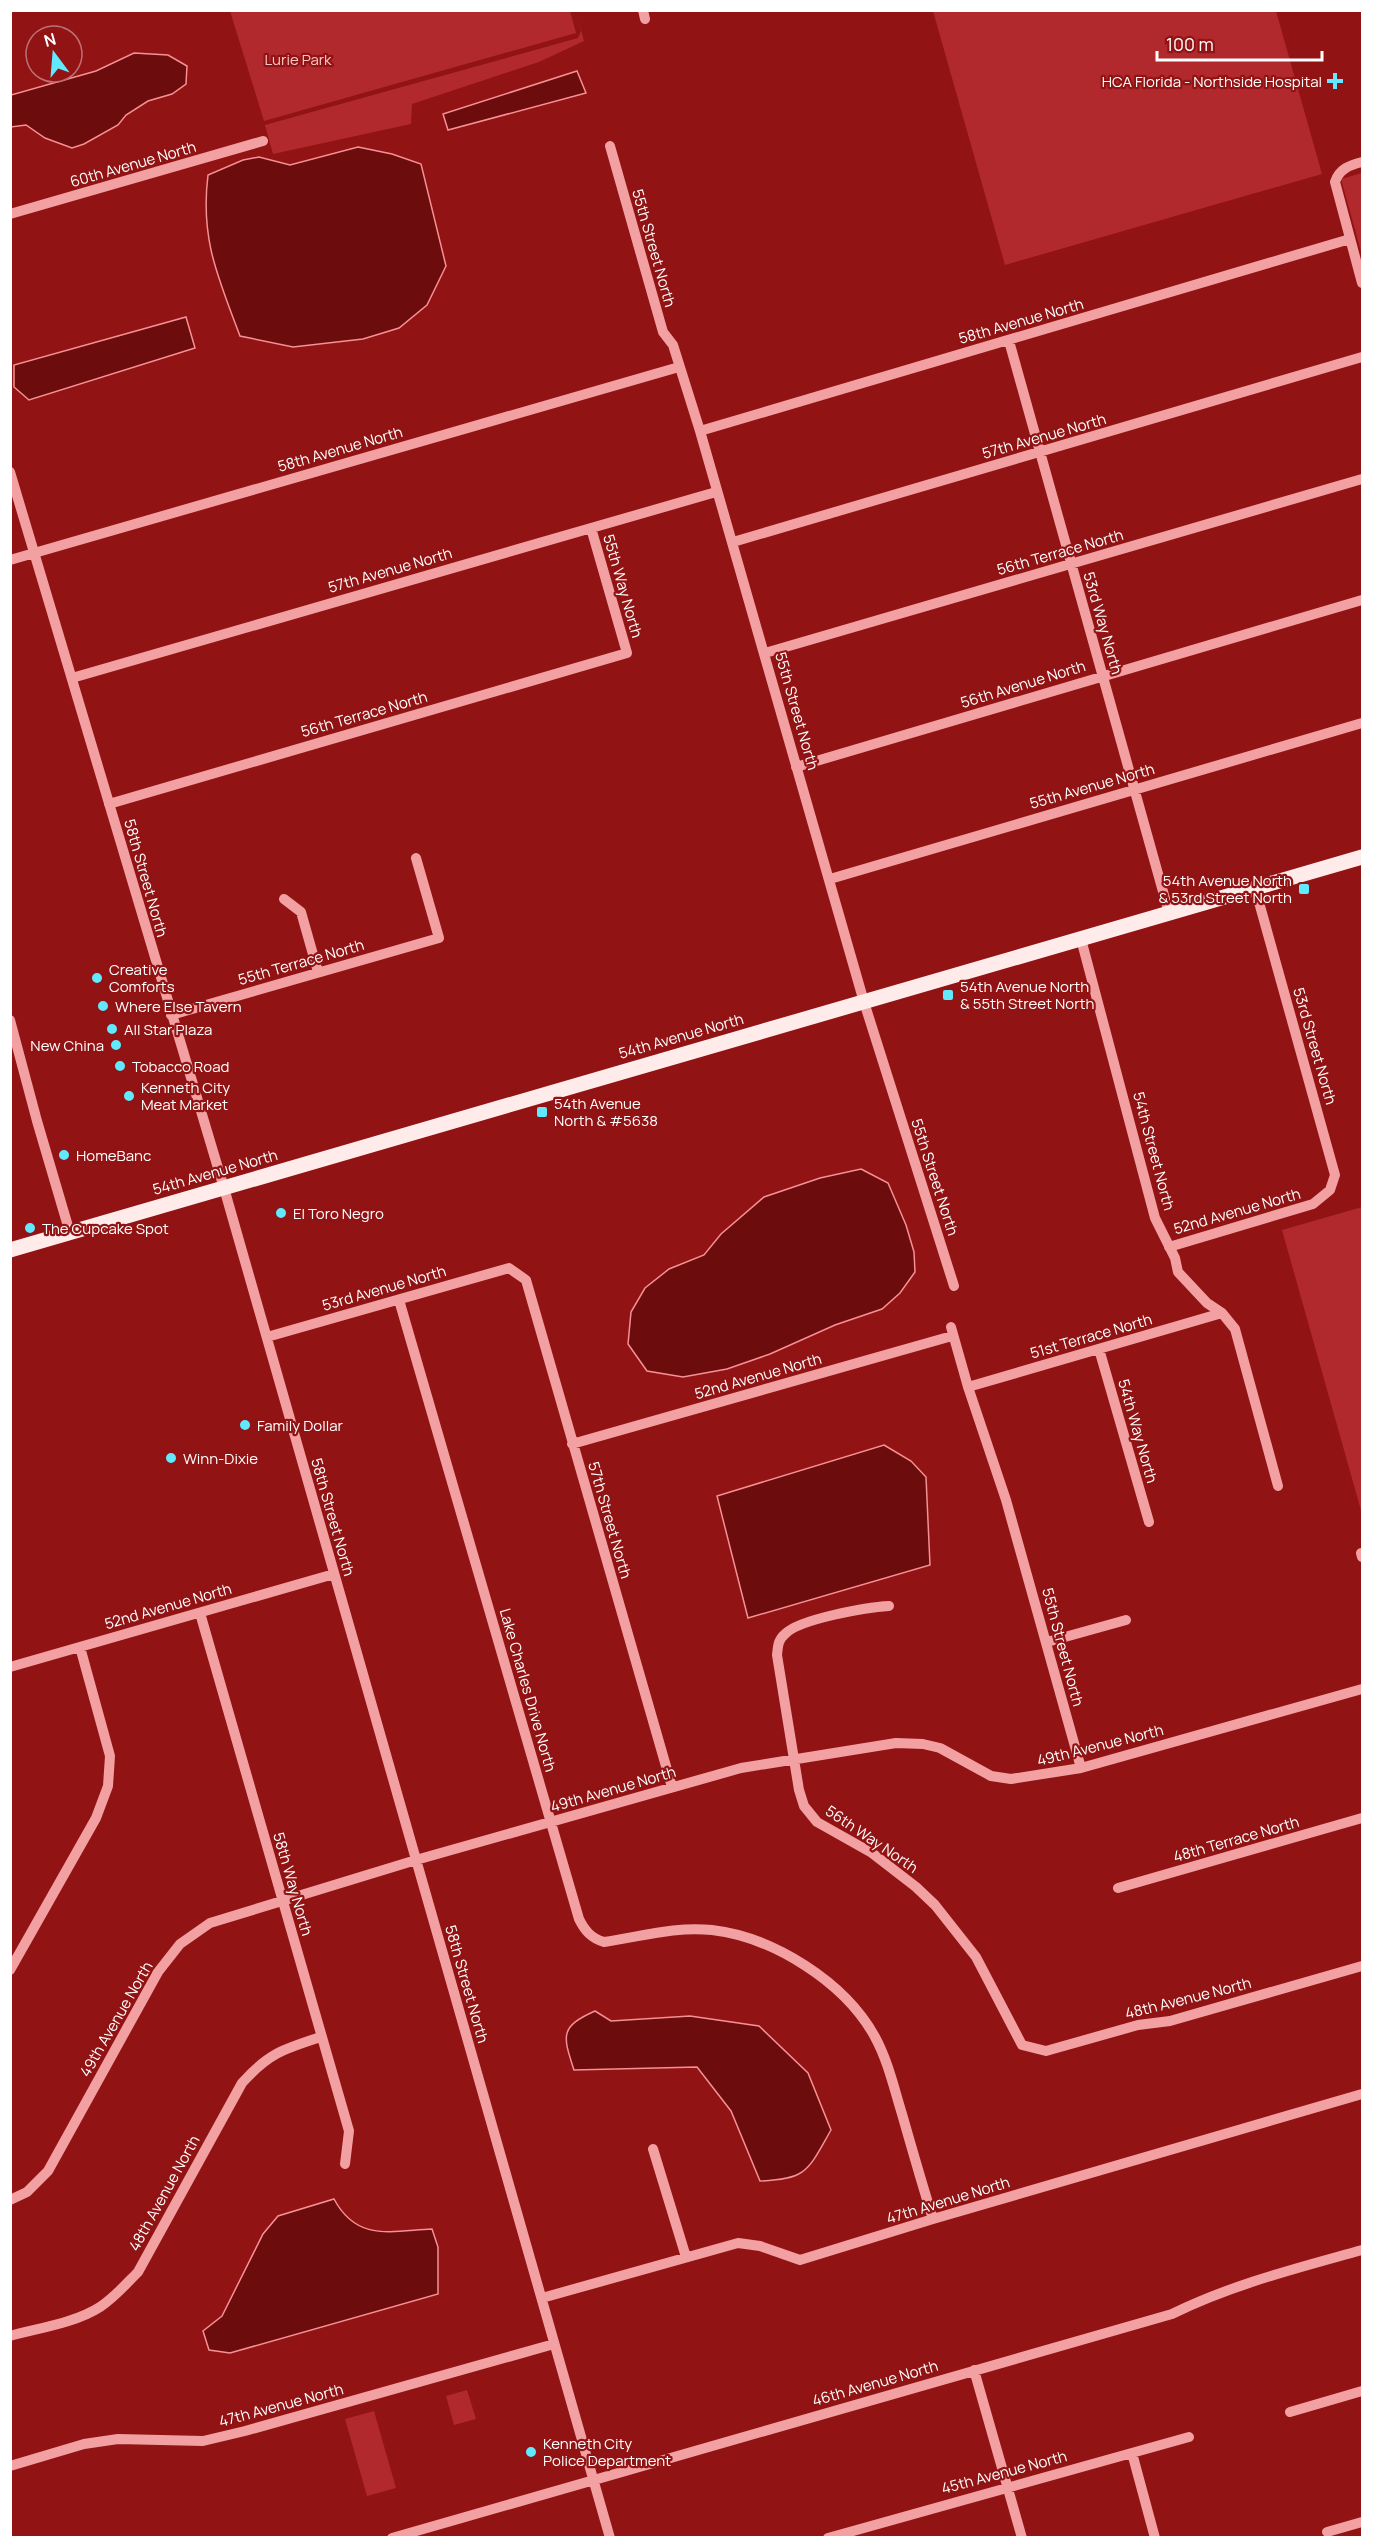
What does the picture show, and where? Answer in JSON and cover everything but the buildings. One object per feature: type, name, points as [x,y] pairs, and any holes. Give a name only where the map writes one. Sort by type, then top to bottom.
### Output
[{"type":"main road","name":"54th Avenue North","points":[[10,1250],[1362,857]]},
{"type":"street","name":"60th Avenue North","points":[[10,214],[263,141]]},
{"type":"street","name":"55th Street North","points":[[610,146],[663,332],[673,345],[700,431],[864,1002],[954,1286]]},
{"type":"street","points":[[1362,162],[1348,166],[1337,175],[1335,182],[1362,283]]},
{"type":"street","name":"58th Avenue North","points":[[700,431],[1350,239]]},
{"type":"street","name":"53rd Way North","points":[[1009,341],[1169,914]]},
{"type":"street","name":"57th Avenue North","points":[[733,543],[1362,357]]},
{"type":"street","name":"58th Avenue North","points":[[10,560],[679,367]]},
{"type":"street","name":"58th Street North","points":[[10,472],[224,1188],[610,2538]]},
{"type":"street","name":"56th Terrace North","points":[[765,653],[1362,479]]},
{"type":"street","name":"57th Avenue North","points":[[72,678],[716,492]]},
{"type":"street","name":"55th Way North","points":[[591,528],[627,653]]},
{"type":"street","name":"56th Avenue North","points":[[796,767],[1362,600]]},
{"type":"street","name":"56th Terrace North","points":[[109,804],[627,653]]},
{"type":"street","name":"55th Avenue North","points":[[830,879],[1362,723]]},
{"type":"street","name":"55th Terrace North","points":[[171,1015],[439,938],[416,858]]},
{"type":"street","name":"53rd Street North","points":[[1256,888],[1335,1175],[1330,1190],[1313,1204]]},
{"type":"street","points":[[284,898],[301,912],[318,972]]},
{"type":"street","name":"54th Street North","points":[[1080,939],[1155,1218],[1175,1258],[1178,1272],[1200,1296],[1222,1313],[1235,1329],[1278,1486]]},
{"type":"street","points":[[10,1020],[70,1233]]},
{"type":"street","name":"52nd Avenue North","points":[[1169,1246],[1313,1204]]},
{"type":"street","name":"53rd Avenue North","points":[[267,1337],[509,1268]]},
{"type":"street","name":"57th Street North","points":[[509,1268],[526,1280],[672,1788]]},
{"type":"street","name":"Lake Charles Drive North","points":[[399,1300],[579,1919],[585,1930],[593,1939],[603,1942],[681,1930],[713,1930],[745,1938],[780,1951],[807,1965],[857,2010],[874,2035],[883,2055],[933,2219]]},
{"type":"street","name":"51st Terrace North","points":[[968,1387],[1222,1313]]},
{"type":"street","name":"55th Street North","points":[[952,1331],[968,1387],[1006,1500],[1081,1768]]},
{"type":"street","name":"52nd Avenue North","points":[[572,1444],[952,1331]]},
{"type":"street","name":"54th Way North","points":[[1099,1349],[1149,1522]]},
{"type":"street","name":"52nd Avenue North","points":[[10,1667],[334,1574]]},
{"type":"street","name":"56th Way North","points":[[889,1606],[848,1612],[799,1626],[787,1631],[779,1640],[777,1655],[804,1806],[817,1821],[879,1858],[935,1905],[976,1957],[1022,2045]]},
{"type":"street","name":"58th Way North","points":[[200,1613],[349,2131],[345,2164]]},
{"type":"street","points":[[1047,1642],[1126,1620]]},
{"type":"street","points":[[10,1970],[96,1818],[108,1786],[110,1756],[80,1647]]},
{"type":"street","name":"49th Avenue North","points":[[10,2200],[27,2192],[48,2171],[158,1972],[180,1944],[210,1923],[417,1860],[741,1768],[896,1743],[923,1744],[940,1748],[991,1776],[1011,1779],[1081,1768],[1362,1689]]},
{"type":"street","name":"48th Terrace North","points":[[1118,1888],[1362,1818]]},
{"type":"street","name":"48th Avenue North","points":[[1022,2045],[1046,2051],[1138,2025],[1170,2021],[1362,1966]]},
{"type":"street","name":"48th Avenue North","points":[[10,2336],[84,2315],[100,2307],[121,2290],[138,2272],[242,2083],[260,2063],[280,2051],[321,2037]]},
{"type":"street","name":"47th Avenue North","points":[[542,2298],[738,2243],[760,2246],[800,2260],[1362,2094]]},
{"type":"street","points":[[653,2149],[686,2257]]},
{"type":"street","name":"46th Avenue North","points":[[392,2538],[593,2478],[1172,2314],[1237,2286],[1362,2250]]},
{"type":"street","name":"47th Avenue North","points":[[10,2466],[84,2444],[118,2439],[203,2440],[245,2431],[554,2344]]},
{"type":"street","points":[[975,2370],[1022,2538]]},
{"type":"street","points":[[1290,2412],[1362,2391]]},
{"type":"street","name":"45th Avenue North","points":[[828,2538],[1008,2486],[1190,2438]]},
{"type":"street","points":[[1132,2453],[1155,2538]]},
{"type":"street","points":[[1328,2532],[1362,2522]]},
{"type":"green space","name":"Lurie Park","points":[[230,11],[570,11],[576,33],[264,121]]},
{"type":"green space","points":[[576,11],[584,41],[539,62],[412,104],[411,124],[273,154],[265,125],[578,38],[581,31]]},
{"type":"green space","points":[[933,11],[1276,11],[1322,174],[1005,265]]},
{"type":"green space","points":[[1362,173],[1362,255],[1341,179]]},
{"type":"green space","points":[[1362,1207],[1362,1514],[1282,1230]]},
{"type":"green space","points":[[467,2390],[476,2419],[454,2425],[446,2396]]},
{"type":"green space","points":[[374,2411],[396,2488],[367,2496],[345,2419]]},
{"type":"shaded area","points":[[134,53],[168,55],[187,66],[186,84],[172,94],[148,101],[126,115],[118,125],[84,144],[72,148],[45,138],[26,125],[11,127],[11,95],[50,84],[84,84],[84,74]]},
{"type":"shaded area","points":[[577,71],[586,93],[448,130],[443,114]]},
{"type":"shaded area","points":[[358,147],[392,154],[421,164],[446,266],[427,305],[399,328],[363,339],[293,347],[240,336],[218,276],[209,239],[206,198],[208,175],[243,160],[259,157],[290,165]]},
{"type":"shaded area","points":[[186,317],[195,348],[29,400],[14,387],[14,365]]},
{"type":"shaded area","points":[[861,1169],[888,1183],[906,1225],[914,1252],[915,1272],[900,1293],[882,1309],[835,1325],[770,1354],[727,1369],[683,1377],[647,1371],[628,1344],[631,1312],[645,1288],[669,1269],[704,1255],[721,1234],[764,1197],[820,1178]]},
{"type":"shaded area","points":[[884,1445],[911,1461],[926,1477],[930,1565],[748,1618],[717,1496]]},
{"type":"shaded area","points":[[595,2011],[611,2021],[690,2016],[759,2026],[808,2073],[831,2130],[817,2155],[805,2170],[797,2175],[760,2181],[731,2111],[697,2067],[574,2070],[566,2041],[567,2034],[575,2022]]},
{"type":"shaded area","points":[[334,2199],[343,2213],[364,2228],[389,2232],[432,2229],[438,2247],[438,2294],[230,2353],[209,2350],[203,2331],[222,2316],[263,2234],[278,2216]]},
{"type":"place","name":"HCA Florida - Northside Hospital","points":[[1335,81]]},
{"type":"place","name":"54th Avenue North & 53rd Street North","points":[[1304,889]]},
{"type":"place","name":"Creative Comforts","points":[[97,978]]},
{"type":"place","name":"54th Avenue North & 55th Street North","points":[[948,995]]},
{"type":"place","name":"Where Else Tavern","points":[[103,1006]]},
{"type":"place","name":"All Star Plaza","points":[[112,1029]]},
{"type":"place","name":"New China","points":[[116,1045]]},
{"type":"place","name":"Tobacco Road","points":[[120,1066]]},
{"type":"place","name":"Kenneth City Meat Market","points":[[129,1096]]},
{"type":"place","name":"54th Avenue North & #5638","points":[[542,1112]]},
{"type":"place","name":"HomeBanc","points":[[64,1155]]},
{"type":"place","name":"El Toro Negro","points":[[281,1213]]},
{"type":"place","name":"The Cupcake Spot","points":[[30,1228]]},
{"type":"place","name":"Family Dollar","points":[[245,1425]]},
{"type":"place","name":"Winn-Dixie","points":[[171,1458]]},
{"type":"place","name":"Kenneth City Police Department","points":[[531,2452]]}]
